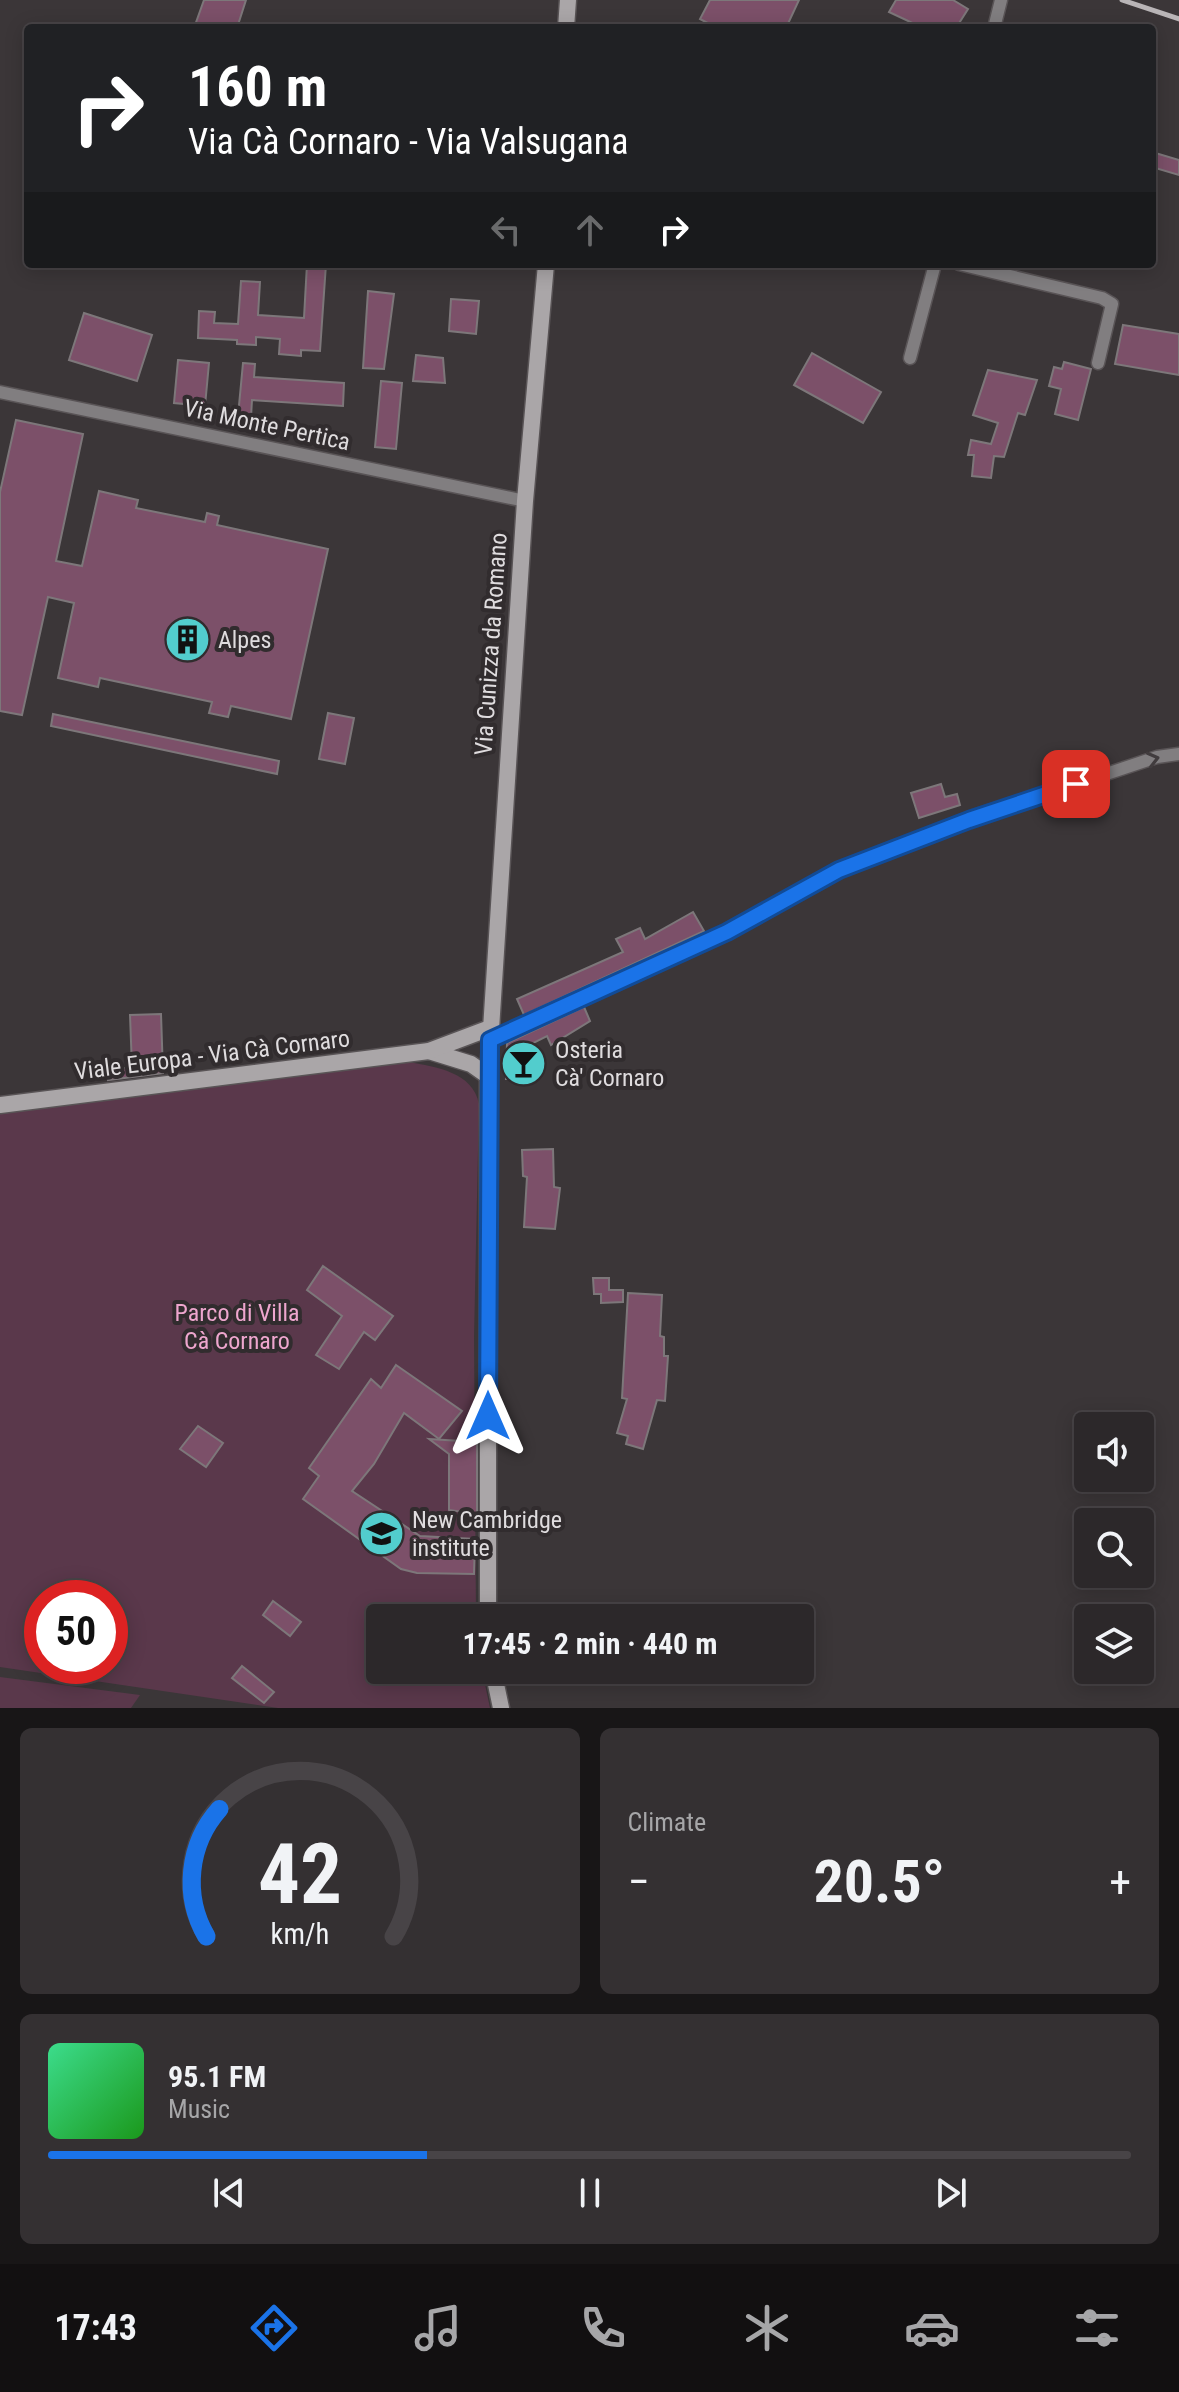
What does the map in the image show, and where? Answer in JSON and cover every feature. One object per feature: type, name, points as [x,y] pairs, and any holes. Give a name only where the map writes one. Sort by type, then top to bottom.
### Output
[{"type":"main road","points":[[566,24],[568,0]]},
{"type":"main road","name":"Via Cunizza da Romano","points":[[488,1604],[488,1076],[525,501],[546,268]]},
{"type":"main road","points":[[429,1051],[490,1034]]},
{"type":"main road","points":[[463,1061],[490,1034]]},
{"type":"main road","points":[[429,1051],[463,1061],[488,1076]]},
{"type":"main road","name":"Viale Europa - Via Cà Cornaro","points":[[0,1105],[429,1051]]},
{"type":"main road","points":[[496,1684],[501,1708]]},
{"type":"street","points":[[995,24],[1001,0]]},
{"type":"street","points":[[910,358],[934,268]]},
{"type":"street","points":[[976,268],[1102,298],[1112,304],[1098,363]]},
{"type":"street","name":"Via Monte Pertica","points":[[0,392],[525,501]]},
{"type":"street","points":[[490,1034],[727,932],[839,870],[983,815],[1157,757],[1179,754]]},
{"type":"green space","name":"Parco di Villa Cà Cornaro","points":[[409,1062],[461,1078],[475,1093],[479,1104],[474,1337],[476,1604],[366,1604],[366,1684],[485,1684],[490,1708],[278,1708],[115,1684],[128,1684],[128,1580],[24,1580],[24,1671],[0,1667],[0,1112]]},
{"type":"green space","points":[[0,1677],[24,1680],[24,1684],[54,1684],[140,1695],[131,1708],[0,1708]]},
{"type":"building","points":[[204,0],[246,0],[238,24],[195,24]]},
{"type":"building","points":[[710,0],[799,0],[788,24],[709,24],[700,19]]},
{"type":"building","points":[[896,0],[953,0],[968,9],[959,24],[914,24],[889,12]]},
{"type":"building","points":[[1156,153],[1179,160],[1179,175],[1156,168]]},
{"type":"building","points":[[307,268],[326,268],[320,351],[301,350],[301,356],[279,354],[280,339],[256,337],[256,345],[237,344],[237,340],[198,338],[199,311],[215,312],[214,323],[238,324],[241,281],[260,282],[258,315],[304,318]]},
{"type":"building","points":[[368,291],[394,294],[384,369],[363,368]]},
{"type":"building","points":[[451,299],[479,301],[476,334],[449,331]]},
{"type":"building","points":[[84,313],[152,335],[137,381],[69,360]]},
{"type":"building","points":[[1123,325],[1179,334],[1179,375],[1115,364]]},
{"type":"building","points":[[812,353],[881,392],[863,423],[794,385]]},
{"type":"building","points":[[416,355],[443,358],[445,383],[413,381]]},
{"type":"building","points":[[178,360],[209,363],[205,406],[174,403]]},
{"type":"building","points":[[1064,362],[1091,369],[1078,420],[1055,414],[1061,389],[1049,386],[1054,367],[1062,369]]},
{"type":"building","points":[[243,363],[255,364],[254,377],[344,383],[343,406],[252,400],[251,417],[238,416]]},
{"type":"building","points":[[988,370],[1037,380],[1025,415],[1018,413],[1004,457],[994,456],[991,478],[972,476],[974,455],[968,455],[971,440],[991,444],[998,423],[973,415]]},
{"type":"building","points":[[381,381],[402,383],[396,449],[375,447]]},
{"type":"building","name":"Alpes","points":[[16,420],[83,434],[56,561],[82,566],[99,491],[138,500],[136,508],[205,522],[207,513],[219,516],[217,525],[328,549],[291,719],[231,706],[228,717],[209,713],[212,702],[100,678],[98,687],[58,678],[74,603],[48,597],[22,715],[0,711],[0,492]]},
{"type":"building","points":[[328,713],[354,718],[345,764],[319,759]]},
{"type":"building","points":[[53,714],[279,761],[277,774],[51,726]]},
{"type":"building","points":[[941,784],[945,797],[957,794],[960,805],[919,818],[911,793]]},
{"type":"building","points":[[693,912],[704,931],[524,1015],[517,999],[623,952],[616,939],[640,928],[645,939]]},
{"type":"building","points":[[584,1007],[590,1021],[551,1045],[547,1036],[529,1045],[529,1068],[524,1074],[520,1072],[520,1079],[506,1079],[507,1043]]},
{"type":"building","points":[[161,1014],[163,1073],[108,1080],[108,1068],[132,1068],[130,1015]]},
{"type":"building","points":[[553,1149],[554,1187],[560,1188],[555,1229],[524,1227],[527,1177],[523,1176],[522,1150]]},
{"type":"building","points":[[323,1266],[393,1316],[375,1340],[364,1332],[339,1369],[316,1355],[342,1316],[307,1290]]},
{"type":"building","points":[[593,1278],[609,1278],[609,1290],[623,1290],[623,1302],[601,1303],[601,1294],[594,1294]]},
{"type":"building","points":[[628,1293],[662,1295],[660,1336],[664,1337],[664,1356],[668,1356],[665,1401],[657,1400],[643,1449],[626,1444],[628,1436],[617,1433],[627,1399],[622,1398]]},
{"type":"building","points":[[396,1365],[462,1411],[439,1439],[404,1413],[374,1464],[352,1491],[420,1536],[475,1539],[474,1574],[417,1573],[401,1569],[303,1499],[319,1476],[309,1468],[371,1379],[381,1388]]},
{"type":"building","points":[[198,1426],[223,1443],[206,1467],[180,1449]]},
{"type":"building","points":[[429,1439],[477,1442],[477,1514],[449,1510],[449,1454]]},
{"type":"building","points":[[273,1601],[301,1622],[290,1636],[263,1615]]},
{"type":"building","points":[[242,1666],[274,1692],[264,1703],[232,1678]]},
{"type":"railway","points":[[1122,0],[1179,19]]},
{"type":"place","name":"Alpes","points":[[187,640]]},
{"type":"place","name":"Osteria Cà' Cornaro","points":[[524,1064]]},
{"type":"place","name":"New Cambridge institute","points":[[381,1534]]},
{"type":"route","points":[[488,1416],[490,1040],[727,932],[839,870],[969,820],[1076,784]]}]
